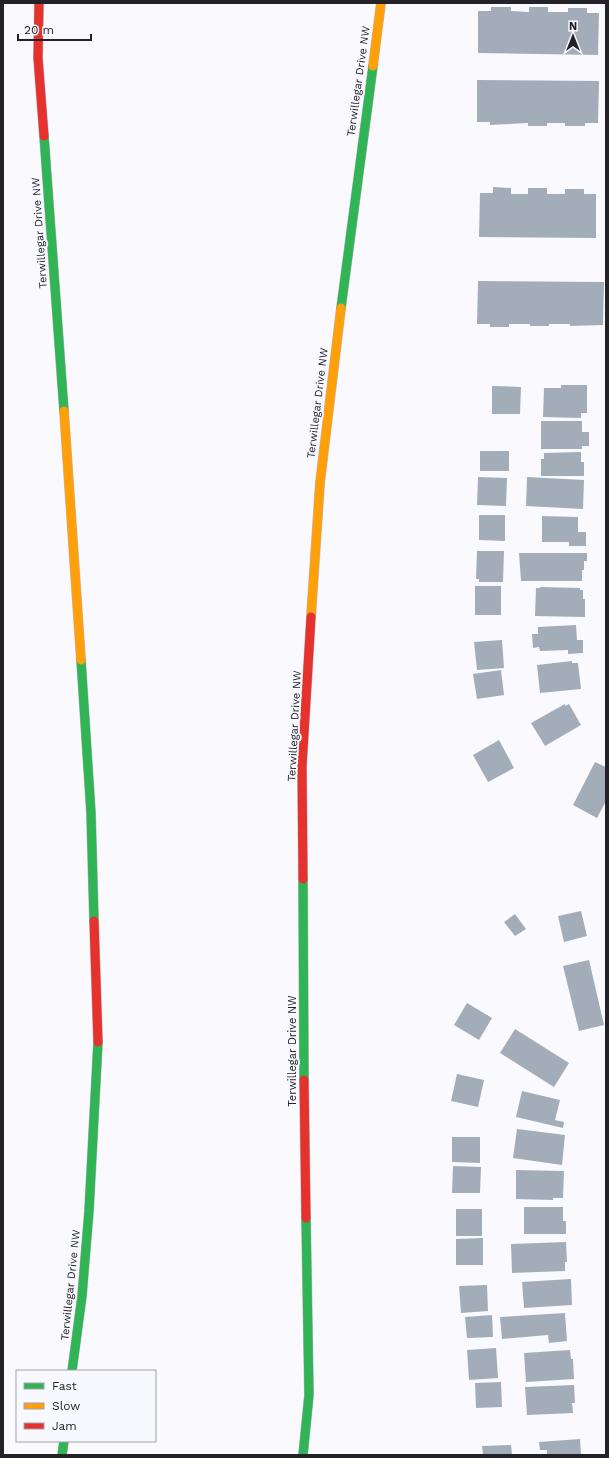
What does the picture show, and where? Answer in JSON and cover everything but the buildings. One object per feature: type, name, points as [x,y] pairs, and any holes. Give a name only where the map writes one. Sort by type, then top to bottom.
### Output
[{"type":"main road","name":"Terwillegar Drive NW","points":[[39,3],[38,58],[61,367],[91,813],[98,1034],[89,1211],[82,1296],[72,1370]]},
{"type":"main road","name":"Terwillegar Drive NW","points":[[303,1455],[309,1395],[304,1095],[302,766],[320,483],[336,343],[381,3]]},
{"type":"main road","points":[[62,1455],[64,1442]]},
{"type":"traffic: fast","points":[[341,308],[373,66]]},
{"type":"traffic: fast","points":[[44,136],[64,411]]},
{"type":"traffic: fast","points":[[81,660],[91,813],[94,921]]},
{"type":"traffic: fast","points":[[303,879],[304,1080]]},
{"type":"traffic: fast","points":[[72,1370],[82,1296],[89,1211],[98,1042]]},
{"type":"traffic: fast","points":[[303,1455],[309,1395],[306,1218]]},
{"type":"traffic: fast","points":[[62,1455],[64,1442]]},
{"type":"traffic: slow","points":[[373,66],[381,3]]},
{"type":"traffic: slow","points":[[311,617],[320,483],[341,308]]},
{"type":"traffic: slow","points":[[64,411],[81,660]]},
{"type":"traffic: jam","points":[[39,3],[38,58],[44,136]]},
{"type":"traffic: jam","points":[[303,879],[302,766],[311,617]]},
{"type":"traffic: jam","points":[[94,921],[98,1042]]},
{"type":"traffic: jam","points":[[304,1080],[306,1218]]}]
